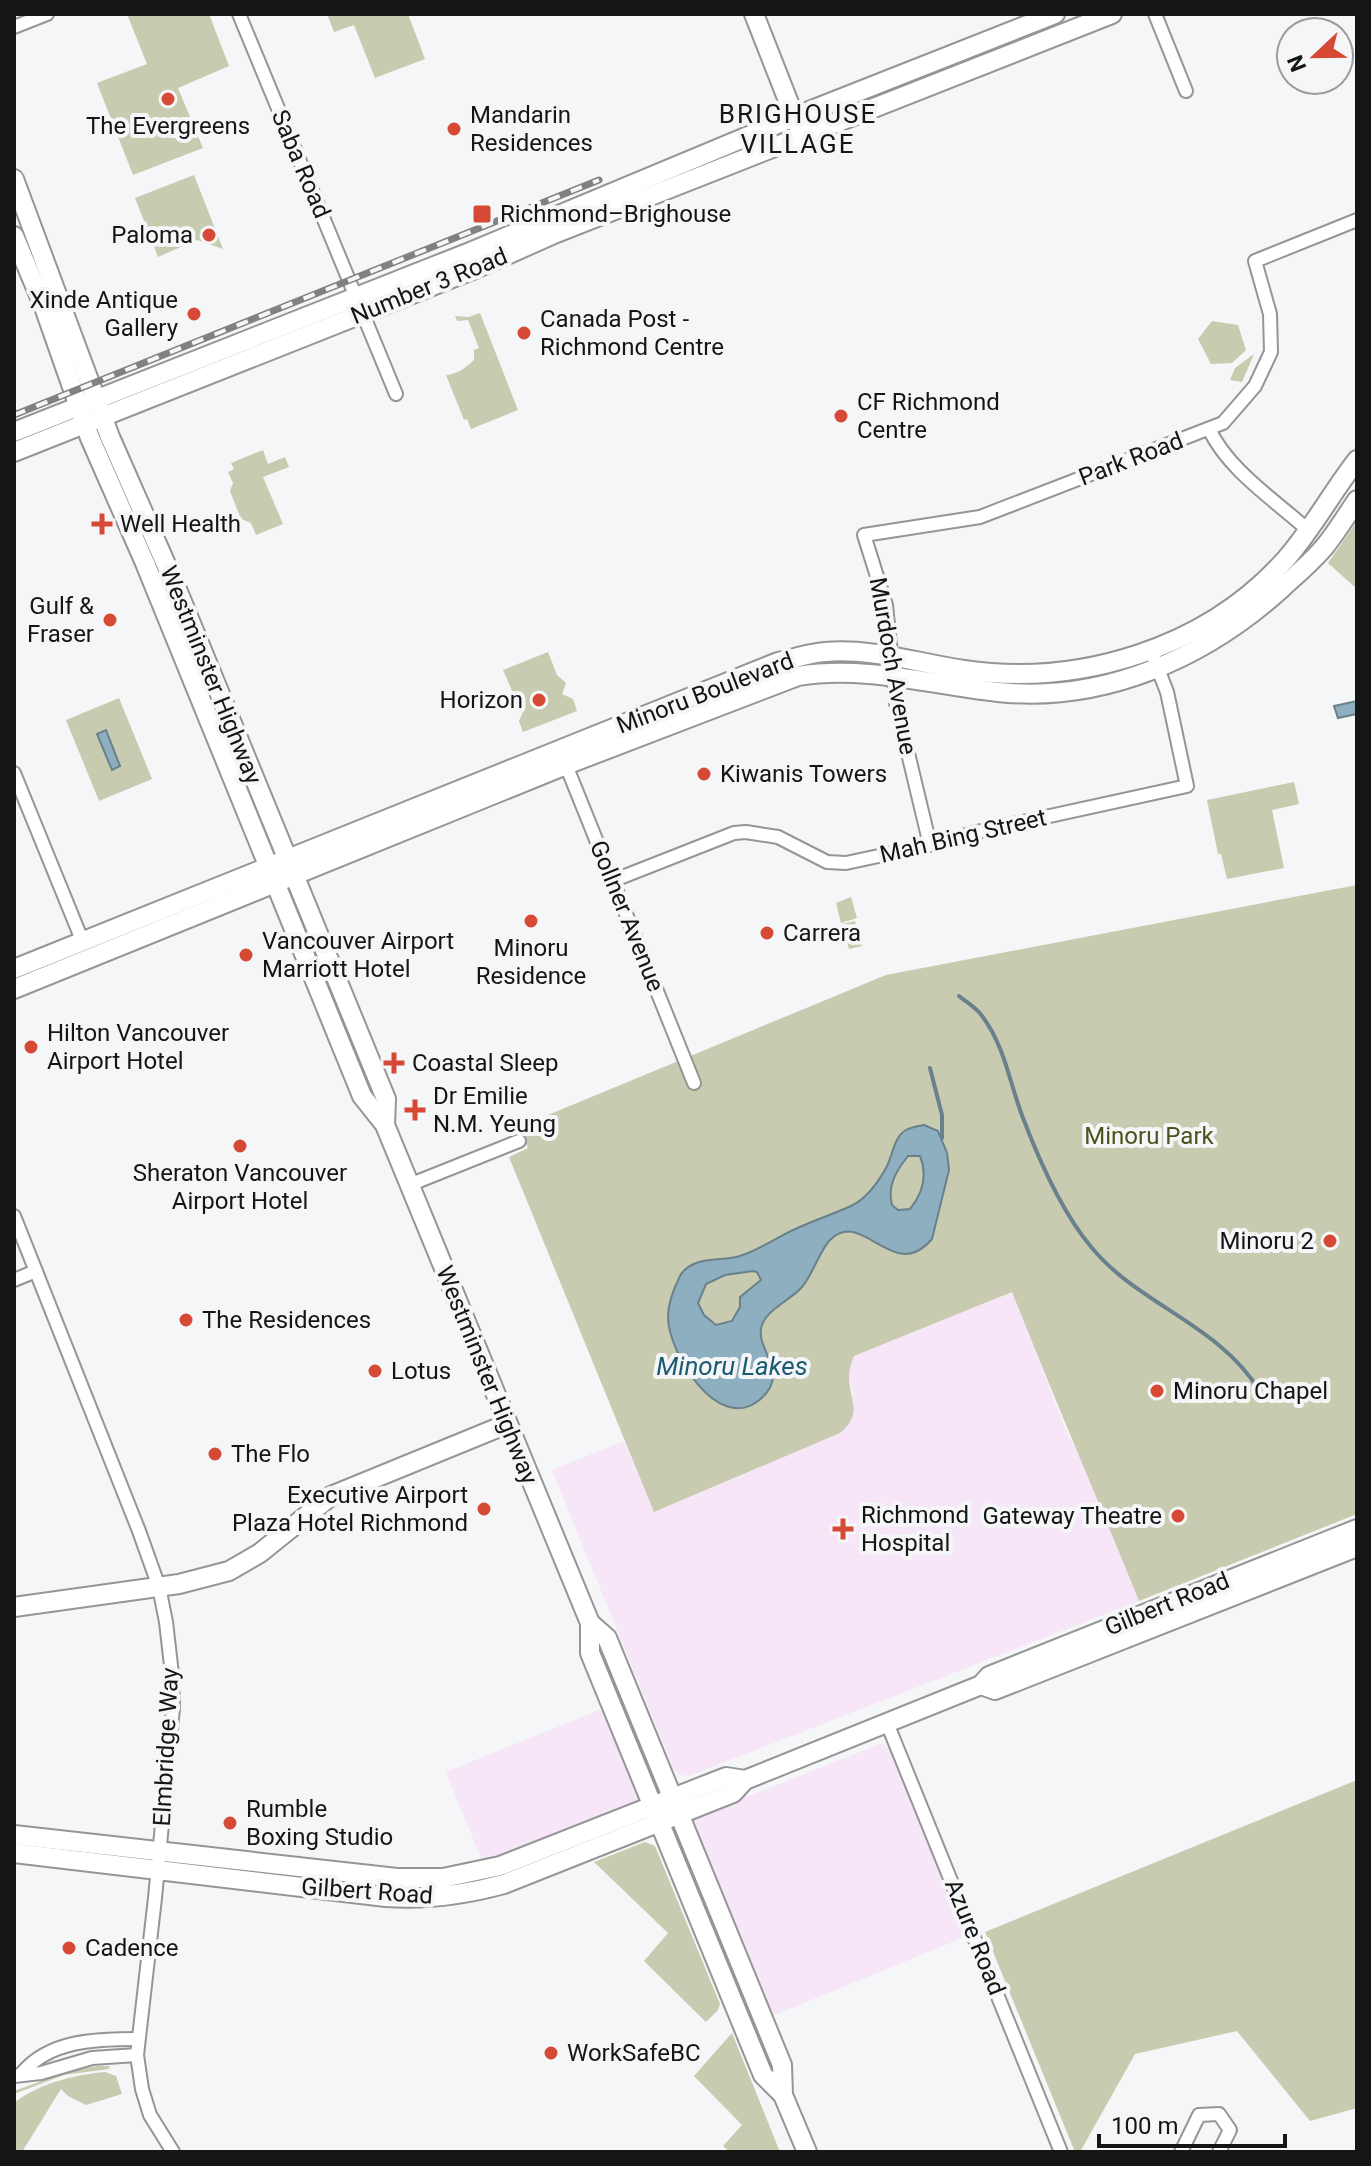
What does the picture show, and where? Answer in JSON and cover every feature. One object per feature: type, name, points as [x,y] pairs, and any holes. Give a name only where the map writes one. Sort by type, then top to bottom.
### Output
[{"type":"main road","points":[[754,14],[803,136]]},
{"type":"main road","name":"Number 3 Road","points":[[100,407],[356,296],[1055,14]]},
{"type":"main road","name":"Number 3 Road","points":[[14,432],[82,414],[363,314],[554,234],[1112,14]]},
{"type":"main road","name":"Westminster Highway","points":[[14,179],[100,407],[386,1099],[385,1125]]},
{"type":"main road","name":"Westminster Highway","points":[[14,236],[44,307],[82,414],[362,1096],[385,1125],[590,1623],[590,1653],[763,2075],[783,2095]]},
{"type":"main road","name":"Number 3 Road","points":[[14,452],[82,414]]},
{"type":"main road","name":"Minoru Boulevard","points":[[14,989],[294,877],[778,662],[823,652],[858,651],[964,670],[1037,673],[1080,669],[1151,651],[1198,628],[1246,596],[1275,570],[1309,531],[1357,460]]},
{"type":"main road","name":"Minoru Boulevard","points":[[14,969],[268,866],[563,757],[798,676],[857,671],[1025,694],[1117,682],[1158,669],[1195,652],[1264,604],[1311,562],[1357,500]]},
{"type":"main road","points":[[14,1607],[159,1587],[206,1579],[229,1571],[260,1553],[331,1496],[507,1424]]},
{"type":"main road","name":"Gilbert Road","points":[[14,1853],[386,1897],[428,1899],[476,1892],[504,1884],[676,1806],[726,1777],[745,1780],[981,1685],[989,1676],[1357,1529]]},
{"type":"main road","name":"Gilbert Road","points":[[981,1685],[995,1690],[1357,1547]]},
{"type":"main road","name":"Westminster Highway","points":[[590,1623],[607,1638],[676,1806],[782,2065],[783,2095],[807,2152]]},
{"type":"main road","name":"Gilbert Road","points":[[14,1835],[397,1878],[443,1878],[500,1866],[656,1814]]},
{"type":"street","points":[[14,27],[47,14]]},
{"type":"street","name":"Saba Road","points":[[239,14],[396,394]]},
{"type":"street","points":[[1155,14],[1186,91]]},
{"type":"street","name":"Park Road","points":[[864,535],[980,517],[1223,423],[1255,386],[1271,352],[1270,314],[1255,261],[1357,220]]},
{"type":"street","points":[[1209,429],[1214,441],[1234,465],[1309,531]]},
{"type":"street","name":"Murdoch Avenue","points":[[864,535],[886,605],[896,703],[930,845]]},
{"type":"street","name":"Mah Bing Street","points":[[612,881],[734,833],[778,837],[827,862],[846,863],[1187,786],[1167,692],[1151,651]]},
{"type":"street","name":"Gollner Avenue","points":[[563,757],[694,1083]]},
{"type":"street","points":[[14,773],[82,940]]},
{"type":"street","points":[[409,1185],[519,1141]]},
{"type":"street","name":"Elmbridge Way","points":[[14,1216],[159,1587],[171,1650],[173,1694],[158,1870],[137,2055],[150,2115],[173,2152]]},
{"type":"street","points":[[14,1280],[36,1271]]},
{"type":"street","name":"Azure Road","points":[[887,1723],[1060,2149]]},
{"type":"street","points":[[18,2074],[34,2059],[49,2051],[79,2043],[137,2039]]},
{"type":"street","points":[[18,2074],[41,2073],[92,2058],[137,2055]]},
{"type":"street","points":[[1181,2152],[1199,2115],[1219,2114],[1230,2130],[1219,2152]]},
{"type":"street","points":[[1045,2152],[1060,2149]]},
{"type":"shaded area","name":"Richmond Hospital","points":[[1012,1292],[1067,1433],[1081,1458],[1139,1601],[689,1776],[681,1775],[674,1770],[552,1470],[624,1441],[655,1512],[840,1433],[853,1394],[848,1375],[854,1356]]},
{"type":"shaded area","points":[[604,1708],[639,1801],[635,1806],[483,1863],[446,1772]]},
{"type":"shaded area","points":[[883,1743],[889,1749],[967,1936],[770,2017],[694,1831],[694,1820]]},
{"type":"green space","points":[[127,14],[209,14],[229,66],[178,88],[203,148],[133,175],[97,83],[147,64]]},
{"type":"green space","points":[[327,14],[408,14],[425,59],[375,78],[354,25],[334,32]]},
{"type":"green space","points":[[194,175],[223,249],[197,240],[158,257],[135,198]]},
{"type":"green space","points":[[480,313],[518,410],[471,429],[467,419],[464,420],[446,375],[468,366],[474,360],[474,350],[479,348],[468,320],[457,321],[455,316],[469,317]]},
{"type":"green space","points":[[1212,321],[1238,325],[1246,350],[1232,363],[1211,364],[1198,339]]},
{"type":"green space","points":[[1254,354],[1242,382],[1230,380],[1235,368]]},
{"type":"green space","points":[[263,450],[268,464],[285,457],[289,467],[263,477],[283,524],[256,535],[251,523],[241,519],[230,491],[233,483],[228,472],[234,469],[231,463]]},
{"type":"green space","points":[[1357,521],[1357,589],[1328,563]]},
{"type":"green space","points":[[548,652],[557,675],[566,683],[562,694],[573,699],[577,711],[523,732],[519,721],[524,709],[514,705],[516,702],[511,697],[513,693],[503,670]]},
{"type":"green space","points":[[119,698],[152,779],[99,801],[66,720]]},
{"type":"green space","points":[[1294,782],[1299,804],[1272,810],[1284,868],[1227,879],[1221,854],[1218,854],[1207,800]]},
{"type":"green space","name":"Minoru Park","points":[[1357,885],[1357,1514],[1139,1601],[1012,1292],[854,1356],[849,1376],[854,1406],[852,1419],[840,1433],[654,1512],[509,1157],[528,1148],[519,1127],[886,975]]},
{"type":"green space","points":[[851,897],[857,918],[841,923],[836,903]]},
{"type":"green space","points":[[855,921],[862,946],[849,949],[842,924]]},
{"type":"green space","points":[[1357,1780],[1357,2108],[1310,2121],[1237,2031],[1135,2054],[1080,2152],[1075,2152],[985,1932]]},
{"type":"green space","points":[[645,1842],[655,1846],[720,2004],[706,2022],[644,1961],[668,1933],[594,1862]]},
{"type":"green space","points":[[732,2033],[780,2152],[730,2152],[723,2146],[742,2125],[694,2076]]},
{"type":"green space","points":[[110,2066],[109,2069],[64,2075],[14,2094],[14,2091],[69,2071]]},
{"type":"green space","points":[[105,2072],[116,2076],[122,2094],[86,2105],[61,2089],[22,2152],[14,2152],[14,2103],[58,2081]]},
{"type":"water","points":[[1357,701],[1357,714],[1338,718],[1334,706]]},
{"type":"water","points":[[106,730],[120,766],[112,770],[97,734]]},
{"type":"water","name":"Minoru Lakes","points":[[924,1125],[938,1131],[947,1153],[949,1170],[932,1239],[918,1251],[904,1254],[891,1251],[854,1232],[842,1232],[830,1240],[802,1287],[763,1322],[761,1337],[773,1373],[768,1391],[758,1401],[742,1408],[727,1406],[712,1398],[686,1367],[670,1332],[669,1307],[685,1269],[699,1262],[747,1254],[797,1228],[857,1203],[880,1178],[902,1133]],"holes":[[[908,1156],[920,1156],[924,1170],[923,1184],[910,1209],[898,1210],[892,1205],[892,1185]],[[753,1271],[761,1280],[740,1297],[740,1307],[732,1321],[716,1325],[704,1315],[698,1303],[706,1284],[725,1275]]]},
{"type":"waterway","points":[[959,996],[980,1013],[990,1028],[1036,1151],[1081,1234],[1111,1268],[1132,1285],[1222,1348],[1242,1367],[1259,1390]]},
{"type":"waterway","points":[[930,1068],[942,1115],[942,1138]]},
{"type":"railway","points":[[14,415],[599,180]]},
{"type":"place","name":"The Evergreens","points":[[168,99]]},
{"type":"place","name":"Mandarin Residences","points":[[454,129]]},
{"type":"place","name":"Richmond–Brighouse","points":[[482,214]]},
{"type":"place","name":"Paloma","points":[[209,235]]},
{"type":"place","name":"Xinde Antique Gallery","points":[[194,314]]},
{"type":"place","name":"Canada Post - Richmond Centre","points":[[524,333]]},
{"type":"place","name":"CF Richmond Centre","points":[[841,416]]},
{"type":"place","name":"Well Health","points":[[102,524]]},
{"type":"place","name":"Gulf & Fraser","points":[[110,620]]},
{"type":"place","name":"Horizon","points":[[539,700]]},
{"type":"place","name":"Kiwanis Towers","points":[[704,774]]},
{"type":"place","name":"Minoru Residence","points":[[531,921]]},
{"type":"place","name":"Carrera","points":[[767,933]]},
{"type":"place","name":"Vancouver Airport Marriott Hotel","points":[[246,955]]},
{"type":"place","name":"Hilton Vancouver Airport Hotel","points":[[31,1047]]},
{"type":"place","name":"Coastal Sleep","points":[[394,1063]]},
{"type":"place","name":"Dr Emilie N.M. Yeung","points":[[415,1110]]},
{"type":"place","name":"Sheraton Vancouver Airport Hotel","points":[[240,1146]]},
{"type":"place","name":"Minoru 2","points":[[1330,1241]]},
{"type":"place","name":"The Residences","points":[[186,1320]]},
{"type":"place","name":"Lotus","points":[[375,1371]]},
{"type":"place","name":"Minoru Chapel","points":[[1157,1391]]},
{"type":"place","name":"The Flo","points":[[215,1454]]},
{"type":"place","name":"Executive Airport Plaza Hotel Richmond","points":[[484,1509]]},
{"type":"place","name":"Gateway Theatre","points":[[1178,1516]]},
{"type":"place","name":"Richmond Hospital","points":[[843,1529]]},
{"type":"place","name":"Rumble Boxing Studio","points":[[230,1823]]},
{"type":"place","name":"Cadence","points":[[69,1948]]},
{"type":"place","name":"WorkSafeBC","points":[[551,2053]]},
{"type":"district","name":"BRIGHOUSE VILLAGE","points":[[798,129]]}]
